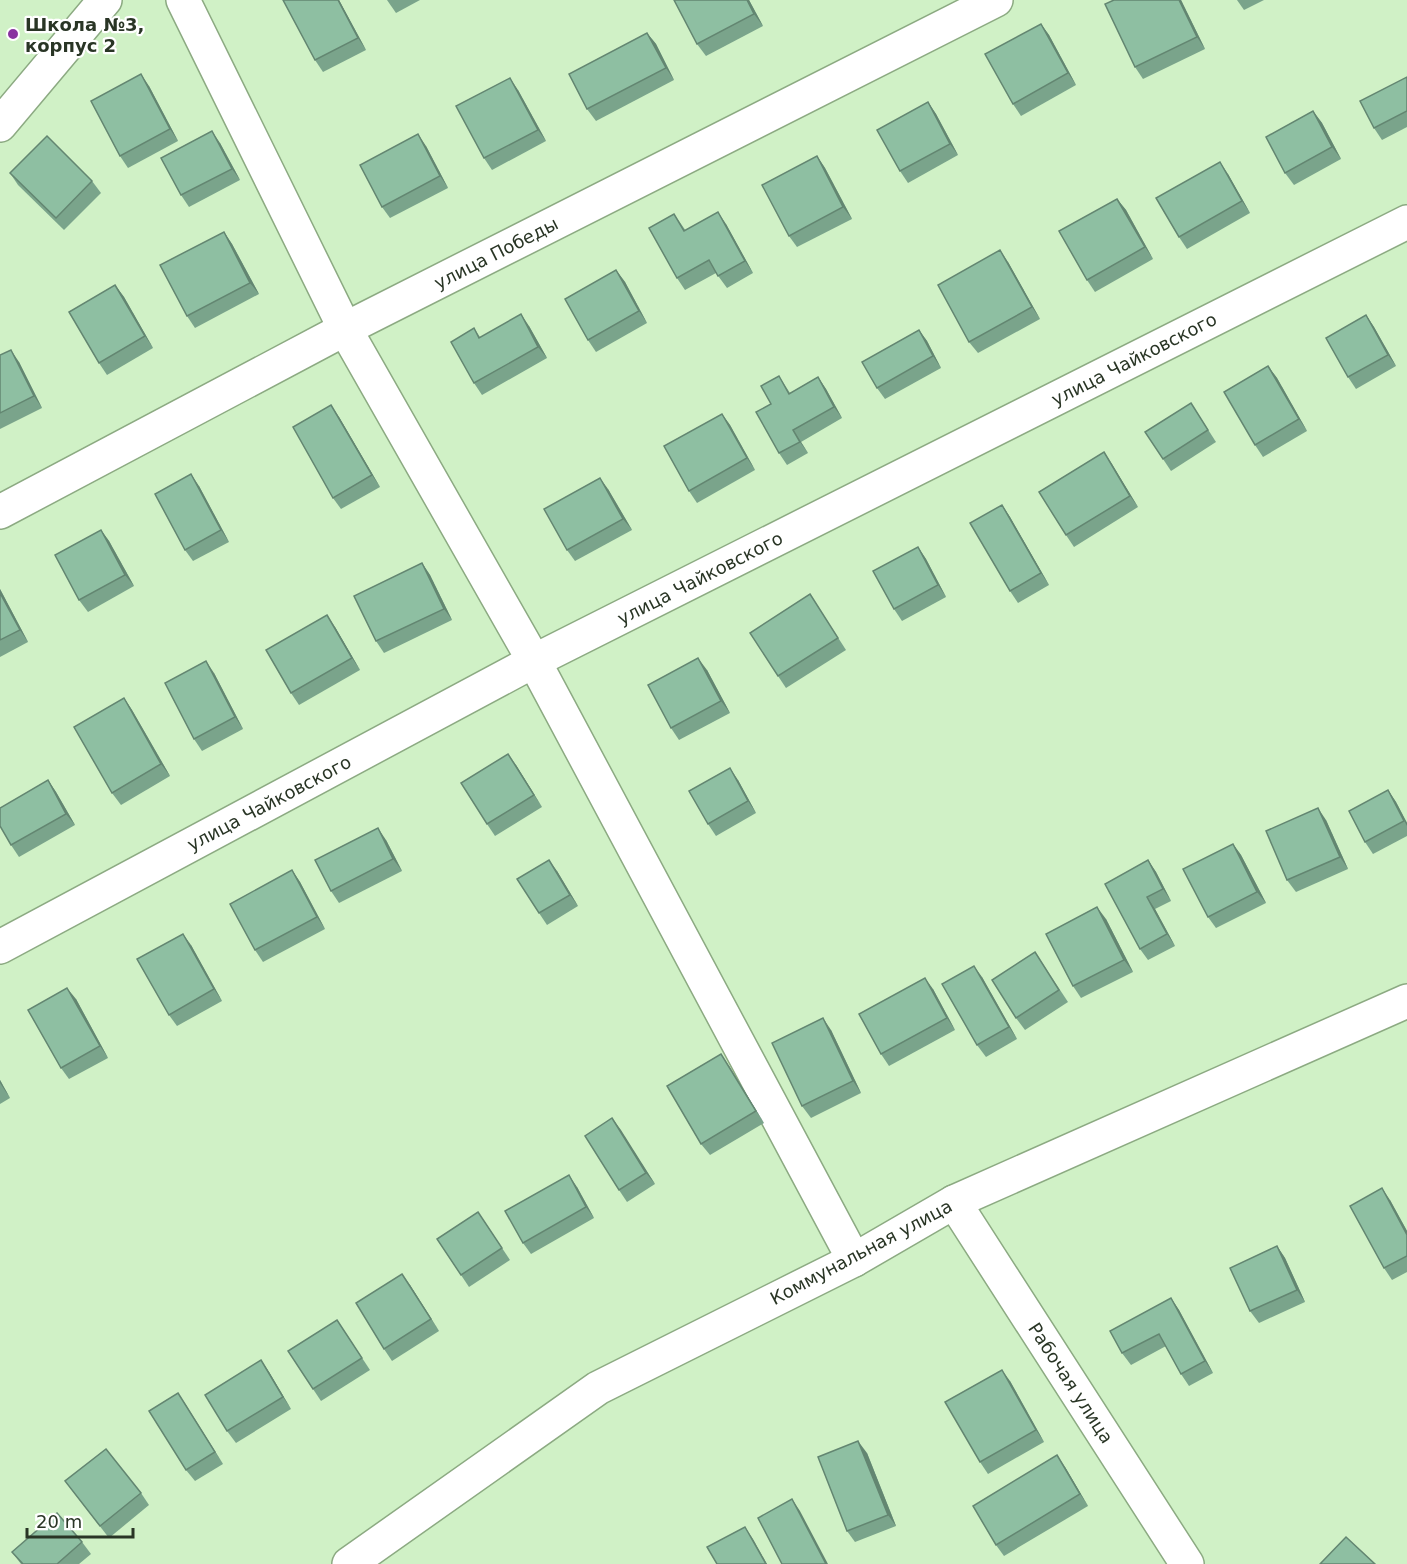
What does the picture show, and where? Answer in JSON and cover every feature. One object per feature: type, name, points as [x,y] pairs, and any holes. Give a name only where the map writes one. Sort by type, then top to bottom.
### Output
[{"type":"street","points":[[0,125],[105,0]]},
{"type":"street","points":[[183,0],[345,329],[534,661],[854,1260]]},
{"type":"street","name":"улица Победы","points":[[0,512],[345,329],[996,0]]},
{"type":"street","name":"улица Чайковского","points":[[0,947],[534,661],[1407,222]]},
{"type":"street","name":"Коммунальная улица","points":[[349,1564],[598,1388],[854,1260],[954,1202],[1407,1001]]},
{"type":"street","name":"Рабочая улица","points":[[954,1202],[1187,1564]]},
{"type":"building","points":[[283,0],[338,0],[358,38],[315,60]]},
{"type":"building","points":[[674,0],[747,0],[754,14],[697,44]]},
{"type":"building","points":[[1114,0],[1179,0],[1197,37],[1135,67],[1105,4]]},
{"type":"building","points":[[1041,24],[1068,73],[1013,104],[985,54]]},
{"type":"building","points":[[647,33],[666,68],[587,109],[569,74]]},
{"type":"building","points":[[141,74],[170,129],[120,156],[91,101]]},
{"type":"building","points":[[1407,77],[1407,111],[1374,128],[1360,101]]},
{"type":"building","points":[[510,78],[538,130],[484,158],[456,106]]},
{"type":"building","points":[[928,102],[950,144],[900,171],[877,130]]},
{"type":"building","points":[[1313,111],[1332,147],[1285,173],[1266,137]]},
{"type":"building","points":[[212,131],[232,169],[181,195],[161,158]]},
{"type":"building","points":[[418,134],[440,176],[382,207],[360,165]]},
{"type":"building","points":[[47,136],[92,181],[56,218],[10,173]]},
{"type":"building","points":[[817,156],[843,207],[789,236],[762,185]]},
{"type":"building","points":[[1220,162],[1242,201],[1179,237],[1156,198]]},
{"type":"building","points":[[1117,199],[1145,247],[1087,280],[1059,231]]},
{"type":"building","points":[[718,212],[745,261],[718,276],[709,260],[677,278],[649,228],[674,214],[684,231]]},
{"type":"building","points":[[224,232],[250,283],[187,316],[160,265]]},
{"type":"building","points":[[1000,250],[1032,307],[969,342],[938,285]]},
{"type":"building","points":[[616,270],[639,311],[588,340],[565,299]]},
{"type":"building","points":[[115,285],[145,336],[99,363],[69,312]]},
{"type":"building","points":[[521,314],[538,347],[474,383],[451,342],[474,328],[479,338]]},
{"type":"building","points":[[1366,315],[1388,355],[1348,377],[1326,338]]},
{"type":"building","points":[[919,330],[933,356],[877,388],[862,362]]},
{"type":"building","points":[[11,350],[34,396],[0,413],[0,355]]},
{"type":"building","points":[[1268,366],[1299,419],[1255,445],[1224,392]]},
{"type":"building","points":[[779,376],[789,394],[818,377],[834,407],[793,430],[800,442],[779,453],[756,412],[771,404],[761,386]]},
{"type":"building","points":[[1191,403],[1208,430],[1163,459],[1145,432]]},
{"type":"building","points":[[331,405],[372,475],[333,498],[293,427]]},
{"type":"building","points":[[722,414],[747,458],[689,491],[664,446]]},
{"type":"building","points":[[1104,452],[1130,496],[1066,535],[1039,492]]},
{"type":"building","points":[[191,474],[221,530],[185,550],[155,494]]},
{"type":"building","points":[[600,478],[623,519],[567,550],[544,509]]},
{"type":"building","points":[[1002,505],[1041,573],[1010,591],[970,523]]},
{"type":"building","points":[[101,530],[125,575],[79,600],[55,555]]},
{"type":"building","points":[[918,547],[938,585],[894,609],[873,571]]},
{"type":"building","points":[[422,563],[444,609],[376,641],[354,596]]},
{"type":"building","points":[[0,593],[20,630],[0,640]]},
{"type":"building","points":[[810,594],[838,638],[778,676],[750,633]]},
{"type":"building","points":[[327,615],[352,658],[291,693],[266,650]]},
{"type":"building","points":[[698,658],[721,701],[671,728],[648,685]]},
{"type":"building","points":[[206,661],[235,717],[194,739],[165,683]]},
{"type":"building","points":[[124,698],[161,764],[112,793],[74,727]]},
{"type":"building","points":[[508,754],[534,795],[487,824],[461,783]]},
{"type":"building","points":[[730,768],[748,801],[708,824],[689,791]]},
{"type":"building","points":[[48,780],[66,814],[11,845],[0,826],[0,808]]},
{"type":"building","points":[[1388,790],[1404,821],[1365,842],[1349,811]]},
{"type":"building","points":[[1318,808],[1340,857],[1287,880],[1266,831]]},
{"type":"building","points":[[378,828],[393,859],[331,891],[315,860]]},
{"type":"building","points":[[1233,844],[1257,892],[1208,917],[1183,869]]},
{"type":"building","points":[[549,860],[570,895],[539,913],[517,879]]},
{"type":"building","points":[[1148,860],[1163,889],[1147,897],[1167,934],[1140,949],[1105,884]]},
{"type":"building","points":[[292,870],[317,917],[255,950],[230,904]]},
{"type":"building","points":[[1097,907],[1124,960],[1073,986],[1046,934]]},
{"type":"building","points":[[183,934],[214,989],[169,1015],[137,959]]},
{"type":"building","points":[[1035,952],[1059,990],[1016,1018],[992,980]]},
{"type":"building","points":[[974,966],[1009,1027],[977,1045],[942,984]]},
{"type":"building","points":[[925,978],[947,1018],[881,1054],[859,1014]]},
{"type":"building","points":[[67,988],[100,1046],[61,1068],[28,1010]]},
{"type":"building","points":[[823,1018],[853,1081],[802,1106],[772,1043]]},
{"type":"building","points":[[721,1054],[756,1111],[701,1144],[667,1086]]},
{"type":"building","points":[[612,1118],[646,1173],[619,1190],[585,1136]]},
{"type":"building","points":[[569,1175],[586,1207],[523,1243],[505,1211]]},
{"type":"building","points":[[1382,1188],[1407,1235],[1407,1256],[1384,1268],[1350,1206]]},
{"type":"building","points":[[478,1212],[502,1248],[461,1275],[437,1239]]},
{"type":"building","points":[[1277,1246],[1297,1290],[1250,1311],[1230,1268]]},
{"type":"building","points":[[402,1274],[431,1319],[384,1349],[356,1303]]},
{"type":"building","points":[[1171,1298],[1205,1361],[1181,1374],[1159,1334],[1122,1353],[1110,1331]]},
{"type":"building","points":[[337,1320],[362,1358],[313,1389],[288,1351]]},
{"type":"building","points":[[261,1360],[283,1397],[227,1431],[205,1395]]},
{"type":"building","points":[[1002,1370],[1036,1430],[980,1462],[945,1402]]},
{"type":"building","points":[[178,1393],[215,1452],[186,1470],[149,1411]]},
{"type":"building","points":[[858,1441],[888,1515],[847,1531],[818,1457]]},
{"type":"building","points":[[106,1449],[141,1493],[100,1526],[65,1481]]},
{"type":"building","points":[[1057,1455],[1080,1494],[996,1545],[973,1506]]},
{"type":"building","points":[[792,1499],[826,1564],[782,1564],[758,1518]]},
{"type":"building","points":[[57,1513],[82,1542],[57,1564],[23,1564],[12,1552]]},
{"type":"building","points":[[745,1527],[766,1564],[717,1564],[707,1547]]},
{"type":"building","points":[[1346,1537],[1375,1564],[1320,1564]]},
{"type":"place","name":"Школа №3, корпус 2","points":[[13,34]]}]
